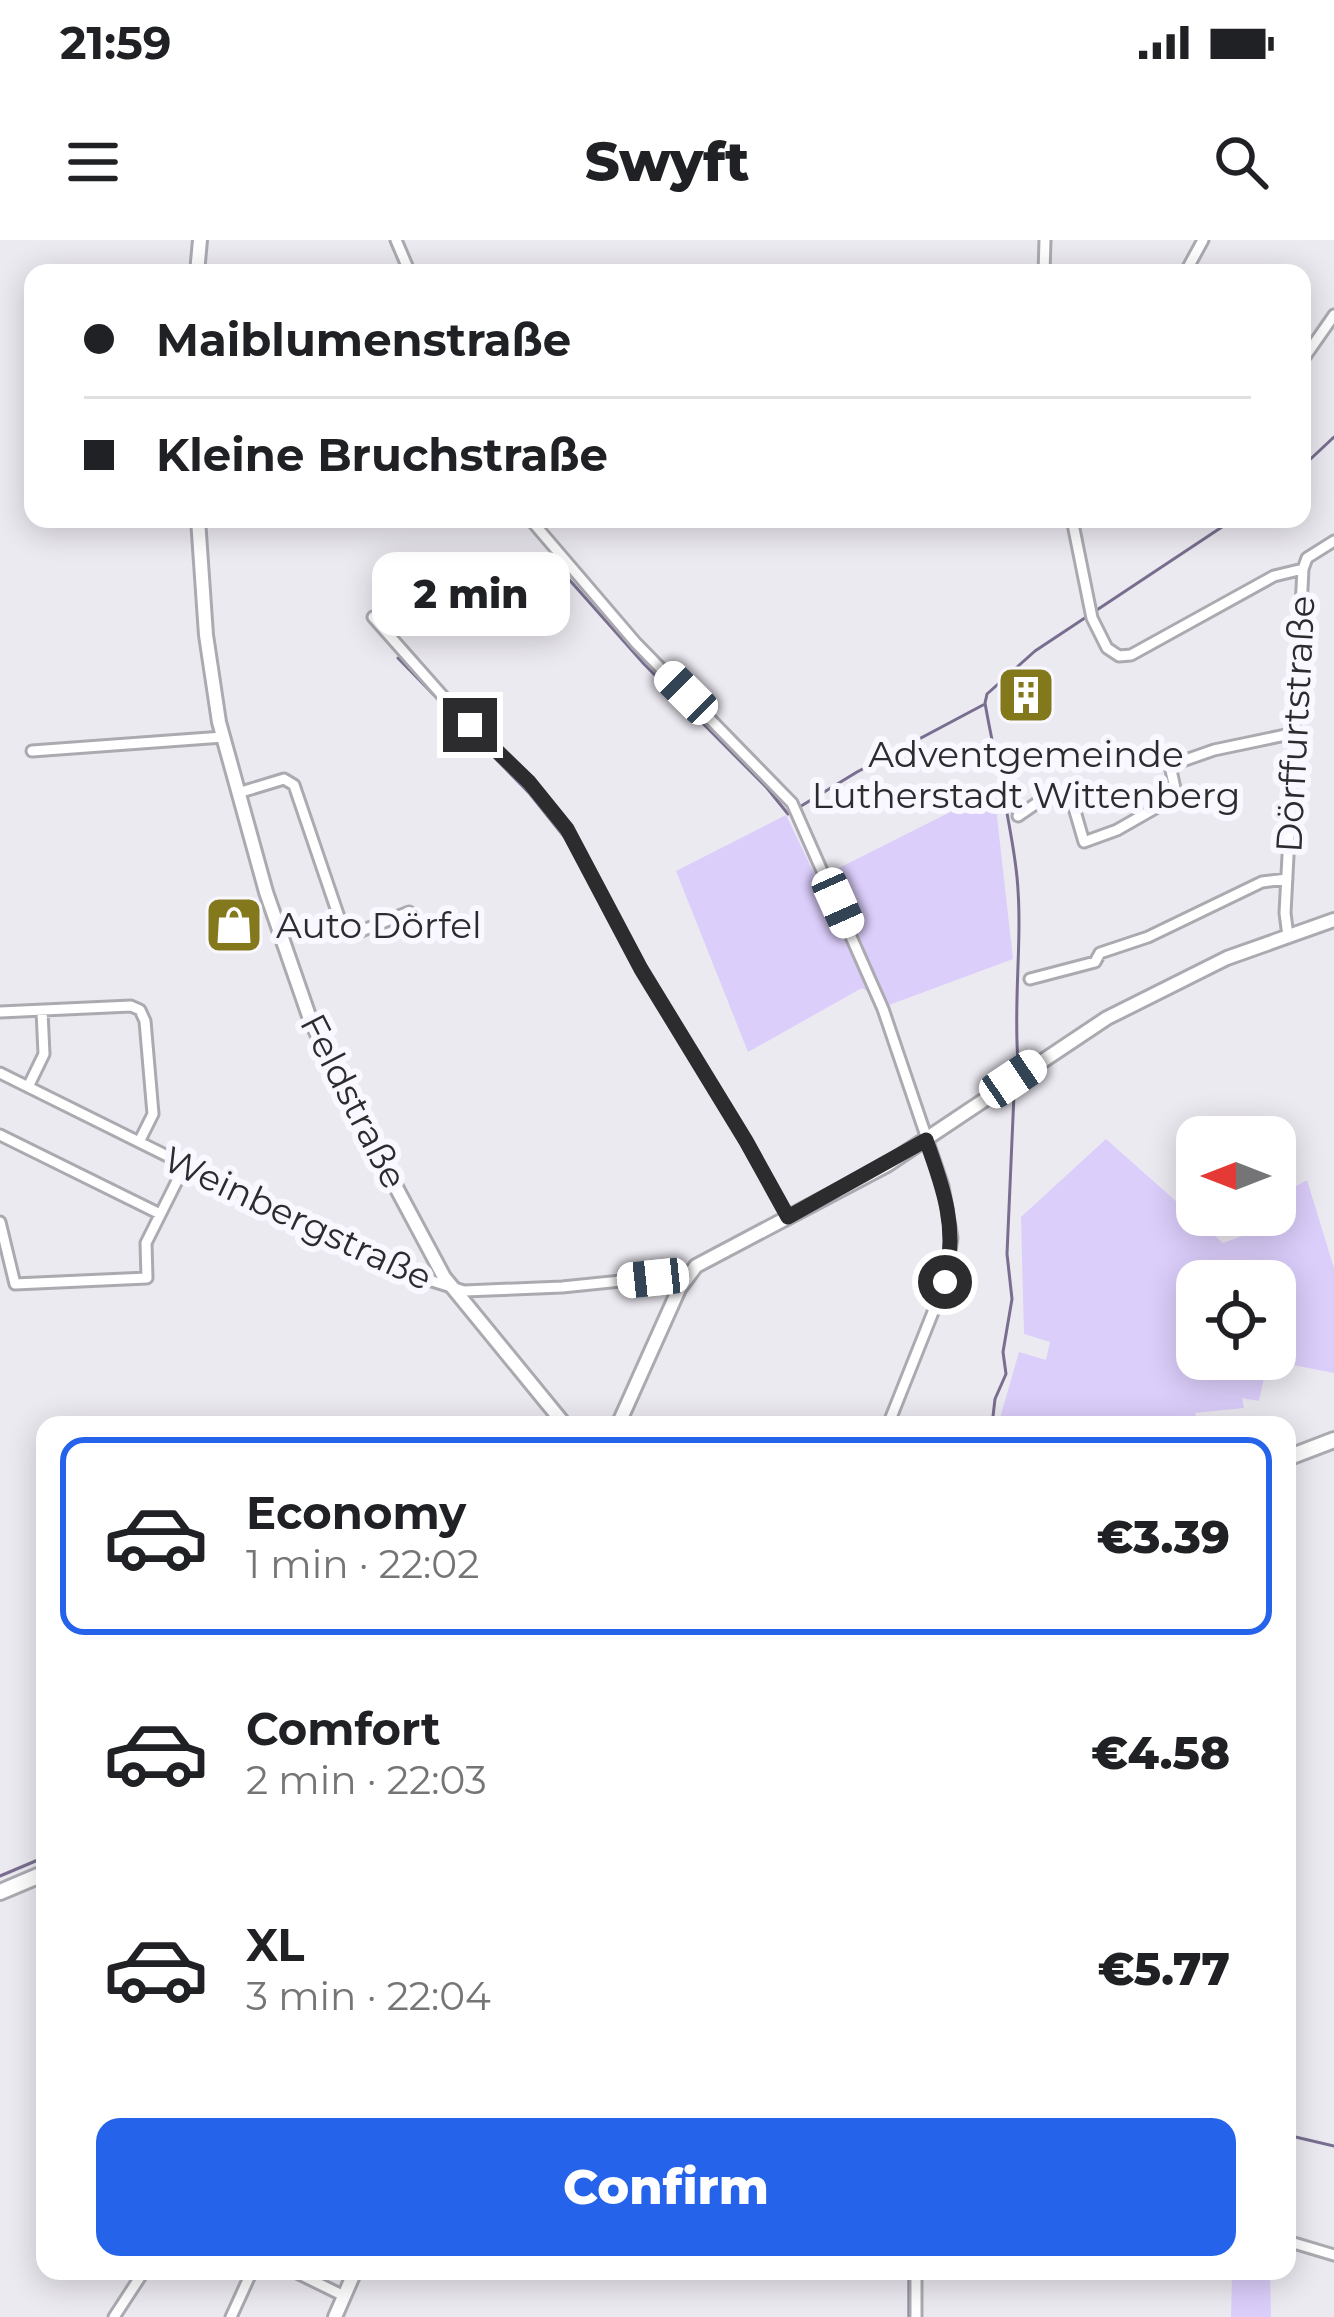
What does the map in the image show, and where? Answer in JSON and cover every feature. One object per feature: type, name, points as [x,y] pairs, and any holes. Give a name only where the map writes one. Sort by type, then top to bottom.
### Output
[{"type":"main road","points":[[1296,1455],[1334,1440]]},
{"type":"main road","points":[[0,1892],[36,1877]]},
{"type":"street","points":[[1311,348],[1334,315]]},
{"type":"street","name":"Feldstraße","points":[[199,528],[206,635],[223,737],[266,892],[309,1016],[453,1290],[558,1416]]},
{"type":"street","points":[[538,528],[624,630],[768,775],[797,812],[883,1009],[948,1204],[951,1252],[945,1282],[892,1416]]},
{"type":"street","points":[[1074,528],[1090,612],[1107,648],[1119,656],[1131,655],[1274,576],[1303,569],[1307,558],[1334,541]]},
{"type":"street","name":"Dörffurtstraße","points":[[1288,936],[1303,569]]},
{"type":"street","points":[[373,617],[449,703],[529,782],[567,829],[641,969],[788,1217]]},
{"type":"street","points":[[1018,816],[1036,803],[1070,794],[1084,842],[1117,830],[1173,798],[1177,793],[1171,770],[1174,764],[1214,750],[1295,733]]},
{"type":"street","points":[[32,751],[223,737]]},
{"type":"street","points":[[238,793],[284,779],[294,785],[342,926],[356,933],[409,912]]},
{"type":"street","name":"Dörffurtstraße","points":[[1030,980],[1095,962],[1100,953],[1148,937],[1262,882],[1287,879]]},
{"type":"street","points":[[623,1416],[684,1281],[696,1266],[926,1140],[1107,1018],[1210,965],[1334,920]]},
{"type":"street","points":[[0,1012],[130,1006],[140,1010],[153,1114],[139,1142]]},
{"type":"street","points":[[28,1088],[44,1054],[42,1011]]},
{"type":"street","name":"Weinbergstraße","points":[[0,1073],[398,1270],[453,1290],[562,1287],[670,1276],[684,1281]]},
{"type":"street","points":[[0,1136],[160,1214]]},
{"type":"street","points":[[0,1222],[15,1284],[147,1278],[146,1244],[185,1165]]},
{"type":"street","points":[[1296,2244],[1334,2255]]},
{"type":"street","points":[[114,2317],[138,2280]]},
{"type":"street","points":[[231,2317],[248,2280]]},
{"type":"street","points":[[311,2280],[344,2296]]},
{"type":"street","points":[[335,2317],[351,2280]]},
{"type":"street","points":[[916,2280],[916,2317]]},
{"type":"shaded area","points":[[994,790],[1013,959],[889,1005],[862,988],[748,1052],[676,871],[786,815],[817,879]]},
{"type":"shaded area","points":[[1106,1139],[1176,1201],[1176,1236],[1215,1236],[1223,1243],[1242,1236],[1296,1236],[1296,1186],[1307,1180],[1334,1268],[1334,1373],[1296,1366],[1296,1260],[1176,1260],[1176,1380],[1264,1380],[1259,1401],[1242,1398],[1244,1408],[1196,1416],[1001,1416],[1019,1352],[1046,1360],[1050,1342],[1024,1334],[1021,1217]]},
{"type":"shaded area","points":[[1232,2280],[1270,2280],[1271,2317],[1231,2317]]},
{"type":"waterway","points":[[1311,459],[1334,437]]},
{"type":"waterway","points":[[1018,1062],[1017,877],[987,694],[1035,651],[1220,528]]},
{"type":"waterway","points":[[566,576],[788,814],[983,705]]},
{"type":"waterway","points":[[398,658],[530,794],[566,839]]},
{"type":"waterway","points":[[993,1416],[1006,1374],[1003,1352],[1012,1299],[1007,1254],[1014,1094]]},
{"type":"waterway","points":[[0,1876],[36,1861]]},
{"type":"waterway","points":[[1296,2137],[1334,2146]]},
{"type":"waterway","points":[[909,2280],[909,2317]]},
{"type":"place","name":"Adventgemeinde Lutherstadt Wittenberg","points":[[1026,695]]},
{"type":"place","name":"Auto Dörfel","points":[[234,925]]},
{"type":"route","points":[[470,725],[529,782],[577,844],[629,949],[788,1217],[926,1140],[952,1227],[945,1282]]}]
